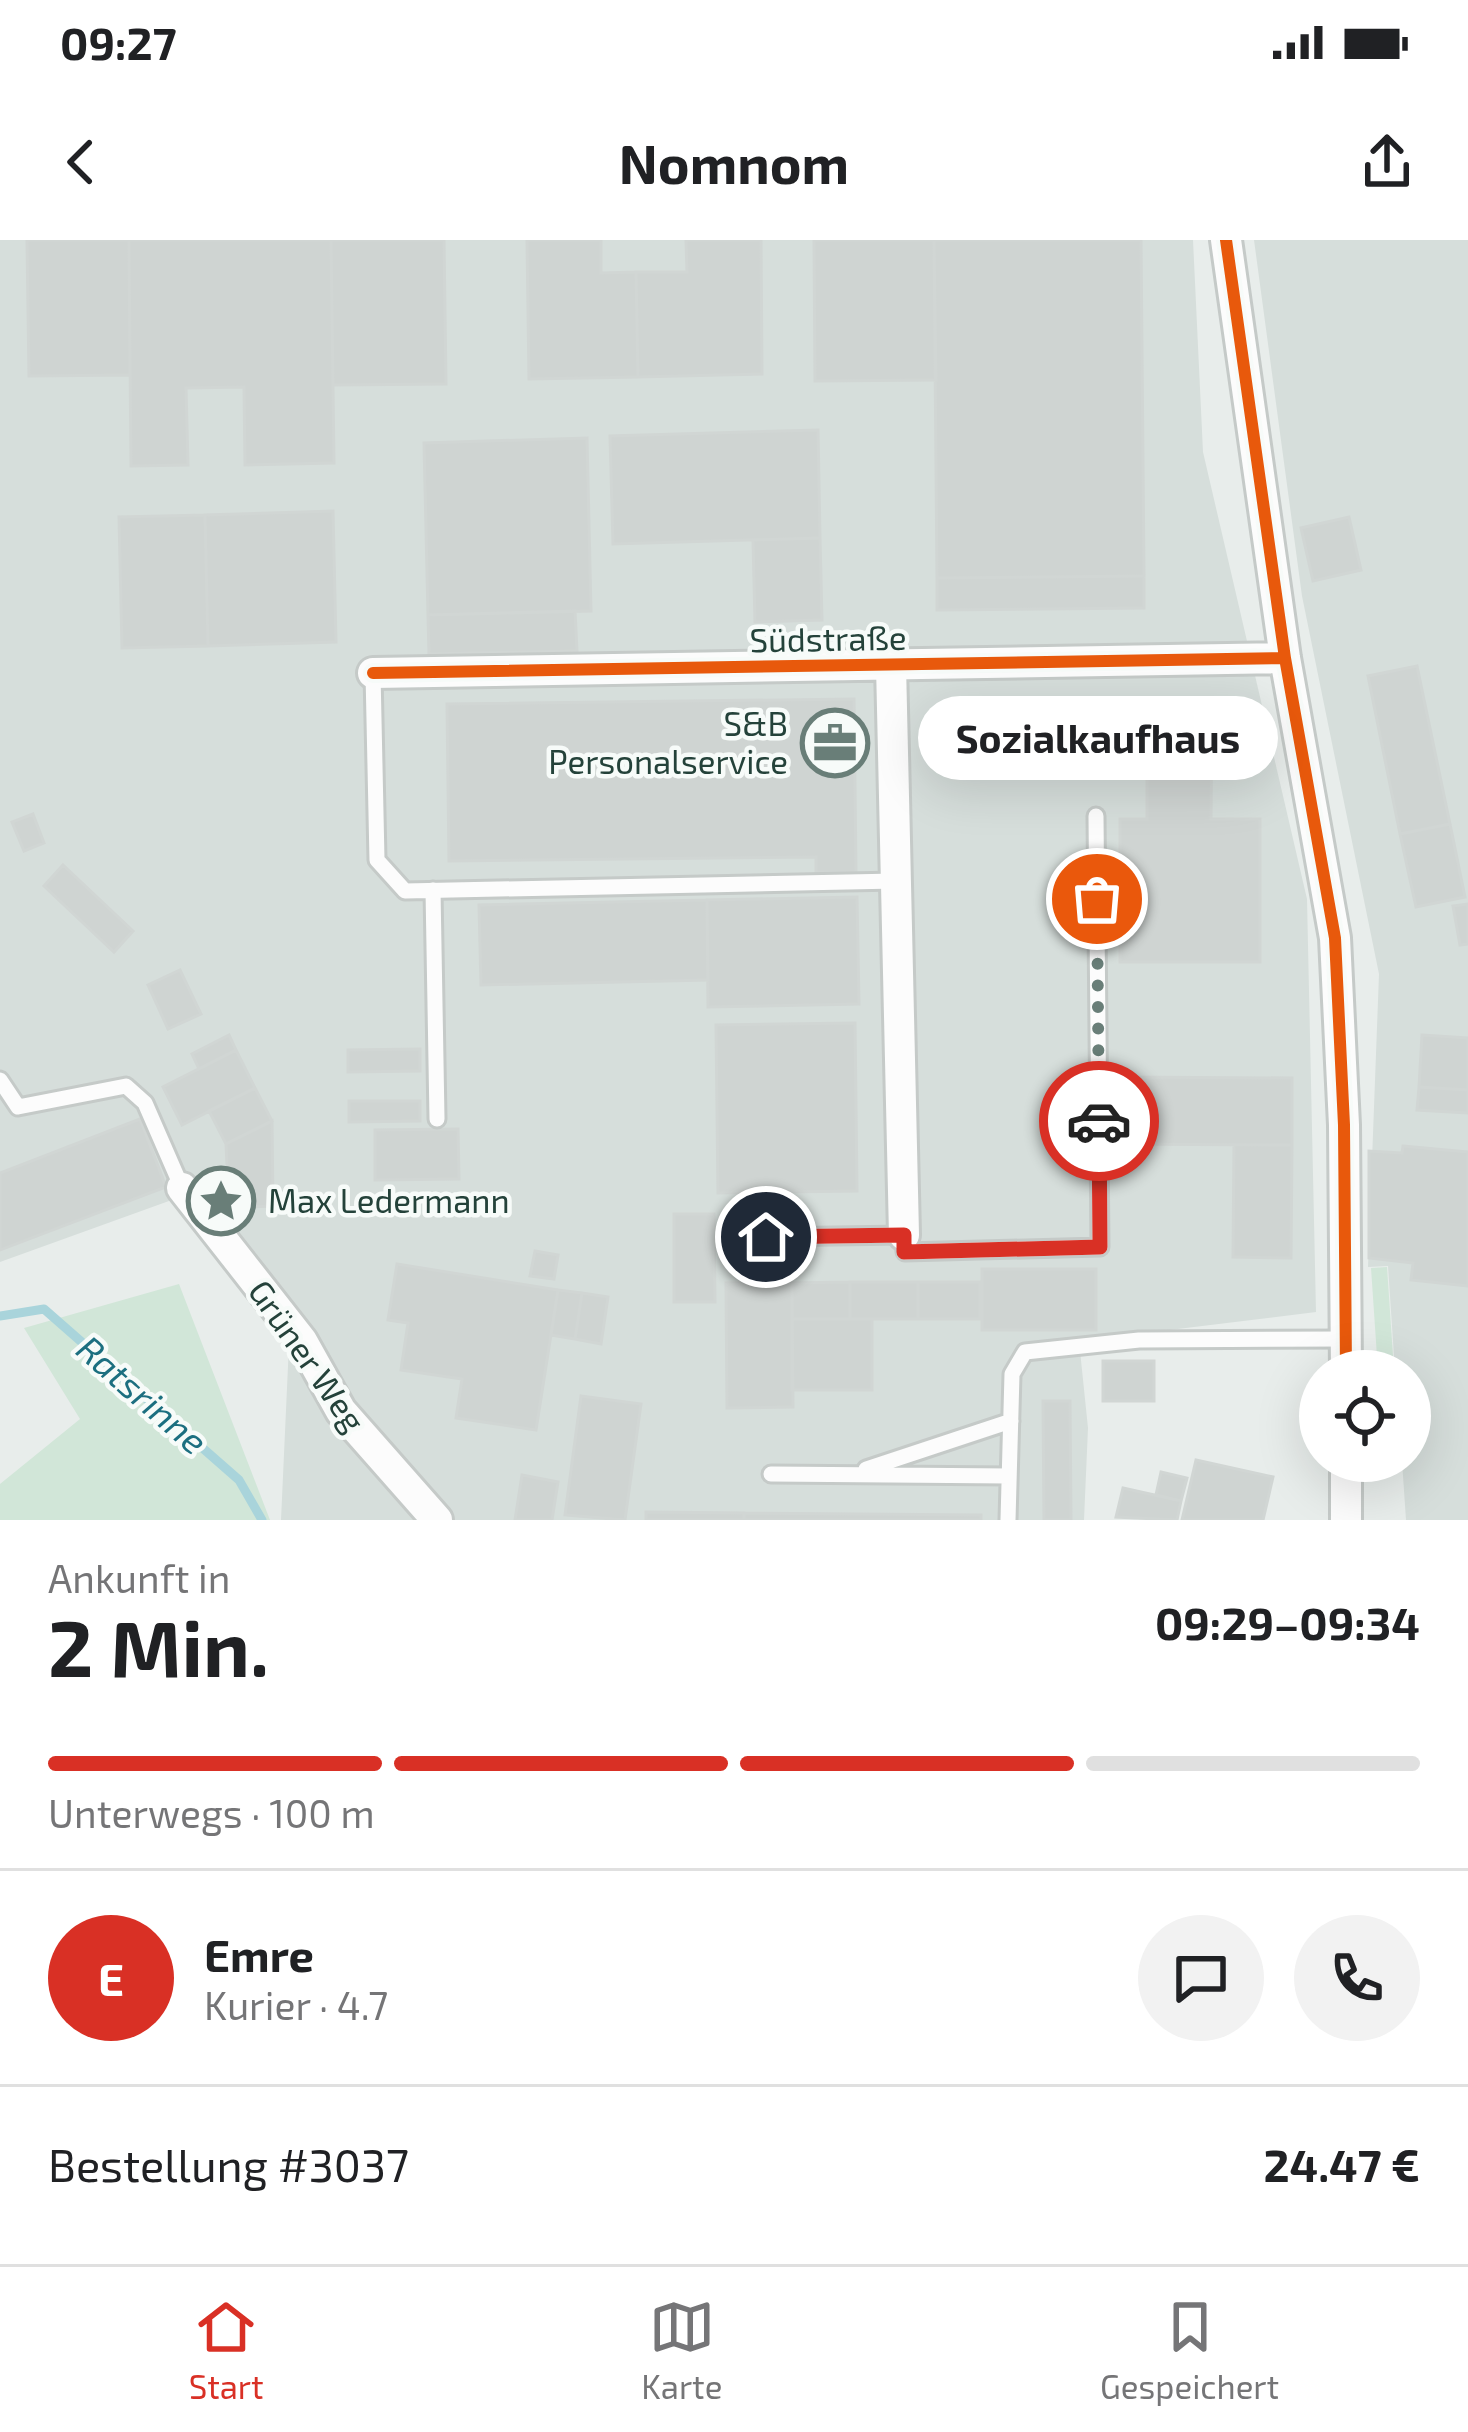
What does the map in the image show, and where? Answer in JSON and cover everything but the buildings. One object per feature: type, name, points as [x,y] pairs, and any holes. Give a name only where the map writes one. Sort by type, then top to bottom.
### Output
[{"type":"street","points":[[1226,240],[1285,658],[1336,938],[1346,1350]]},
{"type":"street","name":"Südstraße","points":[[373,674],[1285,658]]},
{"type":"street","name":"Südstraße","points":[[890,665],[904,1235]]},
{"type":"street","name":"Grüner Weg","points":[[182,1188],[302,1341],[341,1411],[437,1520]]},
{"type":"street","points":[[1346,1482],[1346,1520]]},
{"type":"lane","points":[[373,674],[377,860],[405,891],[896,881]]},
{"type":"lane","points":[[766,1237],[904,1235],[904,1252],[1100,1247],[1096,816]]},
{"type":"lane","points":[[433,890],[437,1119]]},
{"type":"lane","points":[[0,1080],[18,1107],[126,1086],[145,1103],[182,1188]]},
{"type":"lane","points":[[1008,1520],[1012,1374],[1025,1352],[1139,1340],[1346,1339]]},
{"type":"lane","points":[[851,1474],[1011,1420]]},
{"type":"lane","points":[[771,1474],[1009,1476]]},
{"type":"shaded area","points":[[0,240],[1193,240],[1203,452],[1307,899],[1316,1312],[1079,1341],[1088,1428],[1084,1520],[281,1520],[291,1300],[205,1188],[0,1262]]},
{"type":"shaded area","points":[[1254,240],[1468,240],[1468,1520],[1406,1520],[1403,1482],[1431,1482],[1431,1350],[1394,1350],[1388,1266],[1368,1267],[1379,974],[1302,596]]},
{"type":"green space","points":[[1387,1267],[1393,1350],[1377,1350],[1371,1268]]},
{"type":"green space","points":[[179,1284],[270,1520],[0,1520],[0,1484],[80,1419],[24,1328]]},
{"type":"waterway","name":"Ratsrinne","points":[[0,1316],[44,1309],[239,1480],[262,1520]]},
{"type":"cycle path","points":[[1226,240],[1285,658],[1335,938],[1344,1125],[1346,1350]]},
{"type":"cycle path","points":[[373,673],[1285,658]]},
{"type":"way so far","points":[[1097,899],[1099,1121]]},
{"type":"place","name":"S&B Personalservice","points":[[835,743]]},
{"type":"place","name":"Sozialkaufhaus","points":[[1097,899]]},
{"type":"place","name":"Max Ledermann","points":[[221,1201]]},
{"type":"route","points":[[766,1237],[904,1235],[904,1252],[1100,1247],[1099,1121]]}]
